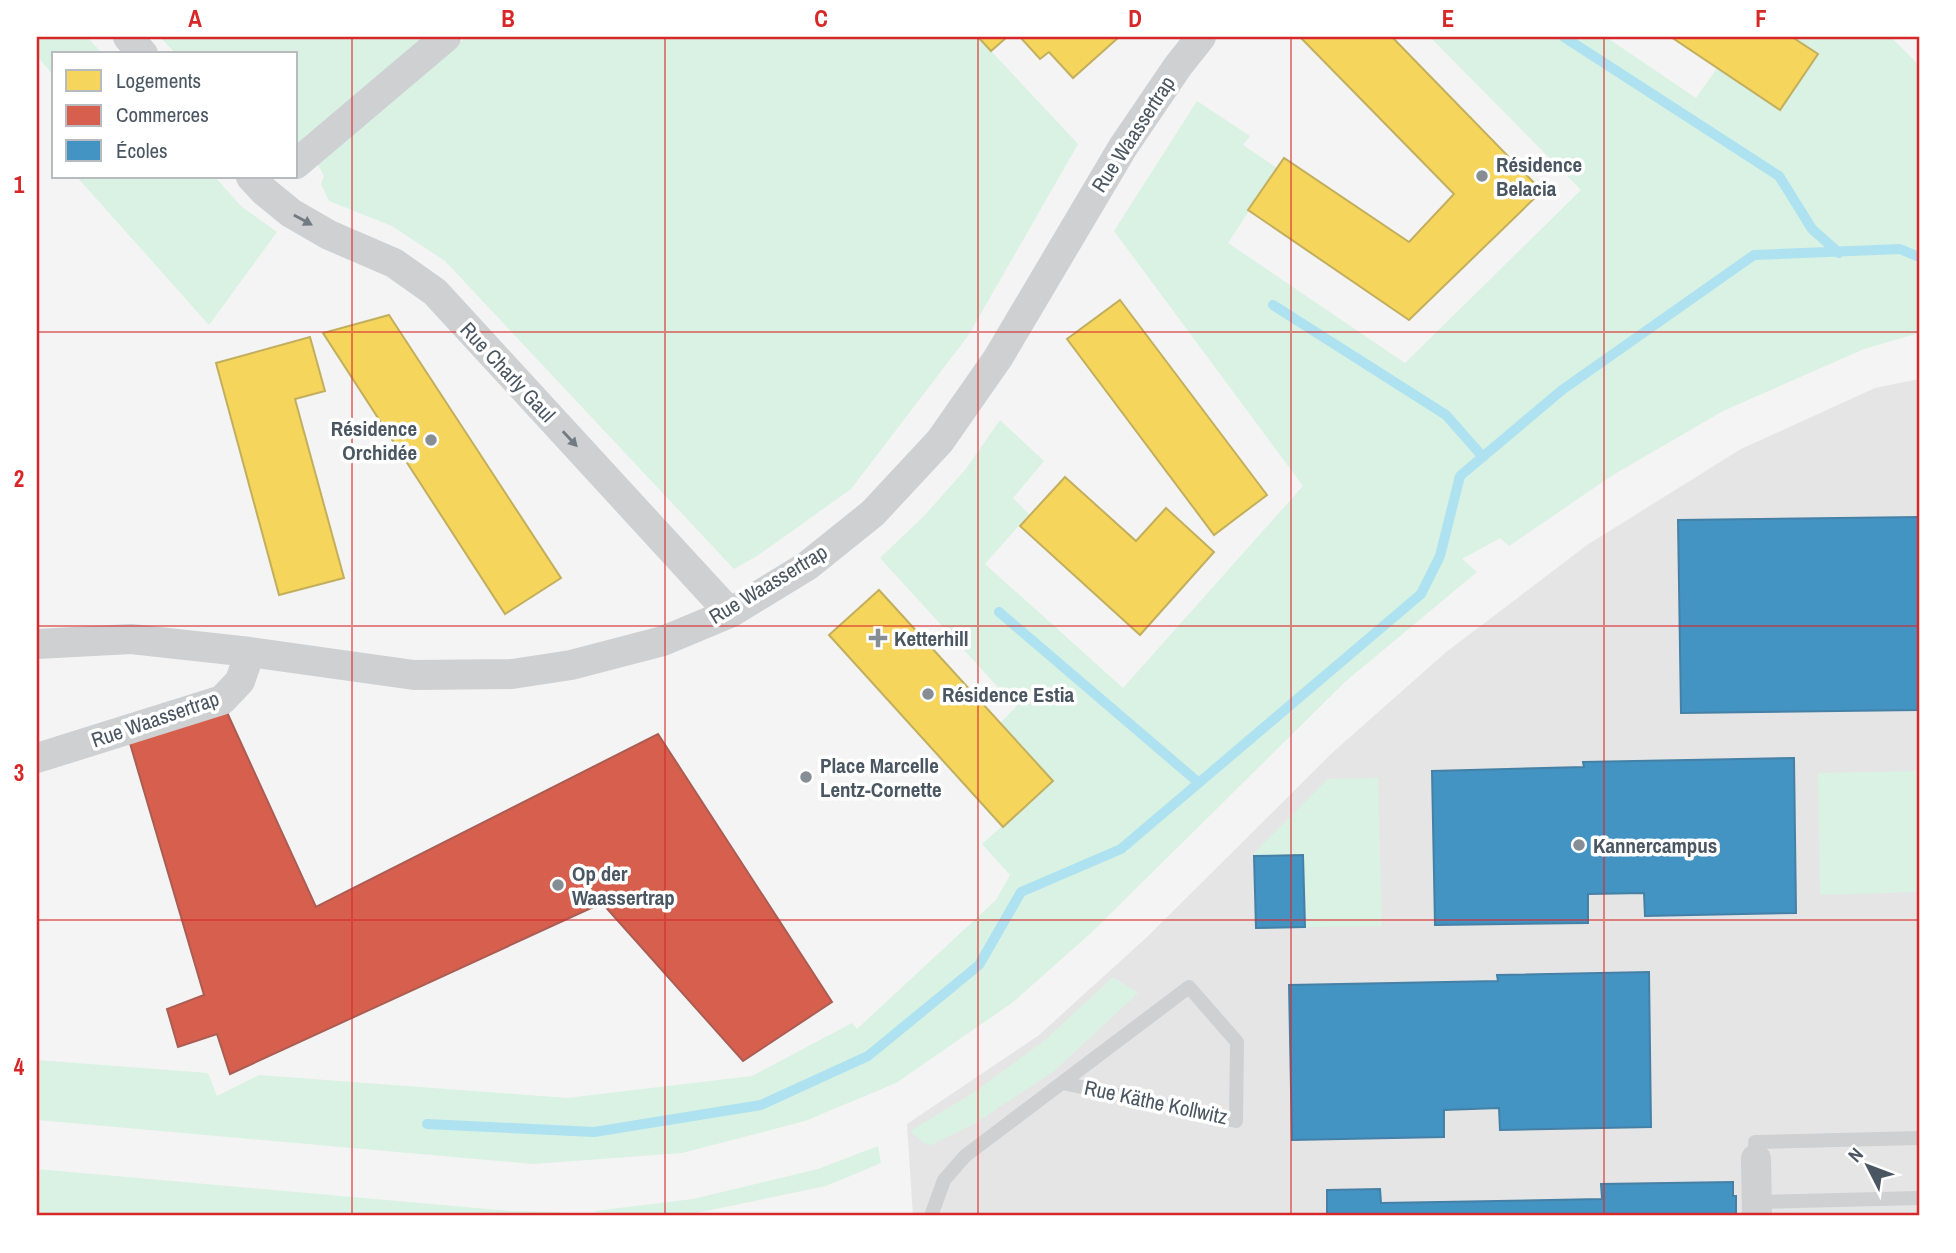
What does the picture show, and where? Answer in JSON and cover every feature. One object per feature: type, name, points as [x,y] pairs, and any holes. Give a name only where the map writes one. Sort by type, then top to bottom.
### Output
[{"type":"street","points":[[128,37],[141,52]]},
{"type":"street","points":[[298,162],[446,37]]},
{"type":"street","name":"Rue Waassertrap","points":[[37,644],[131,639],[250,652],[414,675],[512,674],[572,665],[663,641],[730,613],[807,566],[873,513],[940,441],[998,358],[1123,147],[1201,37]]},
{"type":"street","name":"Rue Charly Gaul","points":[[265,181],[291,214],[329,235],[394,263],[435,292],[730,613]]},
{"type":"street","name":"Rue Waassertrap","points":[[37,758],[222,699],[240,681],[250,652]]},
{"type":"street","points":[[1756,1158],[1757,1209]]},
{"type":"lane","name":"Rue Käthe Kollwitz","points":[[930,1216],[944,1180],[965,1156],[1189,987],[1237,1042],[1236,1121],[1063,1083]]},
{"type":"lane","points":[[1756,1158],[1755,1142],[1919,1138]]},
{"type":"lane","points":[[1757,1209],[1919,1198]]},
{"type":"shaded area","name":"Kannercampus","points":[[1919,379],[1919,1216],[913,1216],[907,1124],[1039,1035],[1147,937],[1332,753],[1445,653],[1587,545],[1741,449],[1875,388]]},
{"type":"green space","points":[[37,37],[87,37],[101,52],[52,52],[52,74],[37,56]]},
{"type":"green space","points":[[160,37],[425,37],[298,144],[298,52],[174,52]]},
{"type":"green space","points":[[466,37],[978,37],[1078,144],[968,336],[851,489],[757,556],[734,569],[445,261],[392,226],[329,201],[321,184],[324,176],[317,163]]},
{"type":"green space","points":[[1430,37],[1606,37],[1696,98],[1717,68],[1780,110],[1818,55],[1792,37],[1891,37],[1919,65],[1919,333],[1864,349],[1723,411],[1613,475],[1509,546],[1500,538],[1462,559],[1477,572],[1346,681],[1092,932],[1012,1003],[896,1083],[805,1121],[682,1153],[533,1164],[37,1120],[37,1060],[208,1073],[217,1096],[259,1075],[567,1098],[752,1076],[852,1023],[857,1029],[996,900],[1010,875],[982,844],[1053,781],[1000,723],[1016,707],[880,558],[924,516],[965,470],[1000,420],[1044,461],[1013,498],[1029,514],[985,564],[1123,688],[1303,486],[1114,231],[1197,101],[1250,136],[1243,145],[1277,168],[1228,243],[1405,363],[1581,190]]},
{"type":"green space","points":[[78,178],[216,178],[242,207],[277,232],[209,325]]},
{"type":"green space","points":[[1919,771],[1919,892],[1820,895],[1818,773]]},
{"type":"green space","points":[[1378,778],[1382,926],[1305,927],[1302,855],[1254,856],[1254,853],[1328,779]]},
{"type":"green space","points":[[1113,977],[1138,993],[1054,1071],[974,1124],[931,1145],[925,1144],[910,1131],[973,1093],[1044,1041]]},
{"type":"green space","points":[[878,1146],[881,1163],[826,1186],[682,1216],[607,1216],[594,1211],[693,1199],[818,1169]]},
{"type":"green space","points":[[37,1169],[511,1211],[561,1212],[560,1216],[37,1216]]},
{"type":"building: Logements","points":[[978,37],[1007,37],[991,51]]},
{"type":"building: Logements","points":[[1020,37],[1119,37],[1073,78],[1049,52],[1040,59]]},
{"type":"building: Logements","name":"Résidence Belacia","points":[[1300,37],[1392,37],[1542,191],[1409,320],[1248,210],[1284,158],[1409,242],[1454,194]]},
{"type":"building: Logements","points":[[1671,37],[1792,37],[1818,54],[1780,110]]},
{"type":"building: Logements","points":[[1120,300],[1267,495],[1214,535],[1067,339]]},
{"type":"building: Logements","name":"Résidence Orchidée","points":[[389,315],[561,578],[505,614],[323,333]]},
{"type":"building: Logements","name":"Résidence Orchidée","points":[[310,337],[325,391],[295,399],[344,578],[279,595],[216,363]]},
{"type":"building: Logements","points":[[1065,477],[1136,541],[1166,508],[1214,552],[1140,635],[1020,526]]},
{"type":"building: Logements","name":"Résidence Estia","points":[[879,590],[1053,781],[1003,827],[829,635]]},
{"type":"building: Commerces","name":"Op der Waassertrap","points":[[225,708],[316,907],[658,734],[832,1002],[743,1061],[602,903],[230,1074],[217,1034],[178,1047],[167,1009],[204,995],[129,740]]},
{"type":"building: Écoles","points":[[1919,517],[1919,710],[1681,713],[1678,520]]},
{"type":"building: Écoles","points":[[1794,758],[1796,913],[1645,916],[1644,893],[1588,894],[1588,923],[1435,925],[1432,771],[1584,767],[1583,762]]},
{"type":"building: Écoles","points":[[1303,855],[1305,927],[1256,928],[1254,856]]},
{"type":"building: Écoles","points":[[1649,972],[1651,1127],[1500,1130],[1499,1108],[1444,1110],[1444,1137],[1292,1140],[1289,985],[1498,981],[1497,975]]},
{"type":"building: Écoles","points":[[1733,1182],[1736,1216],[1327,1216],[1327,1190],[1380,1189],[1381,1203],[1602,1199],[1601,1184]]},
{"type":"waterway","points":[[1564,37],[1779,176],[1812,229],[1839,253]]},
{"type":"waterway","points":[[427,1124],[594,1132],[761,1105],[868,1056],[979,965],[1021,892],[1121,849],[1421,594],[1440,556],[1460,476],[1562,390],[1754,255],[1900,249],[1919,257]]},
{"type":"waterway","points":[[1273,305],[1446,415],[1483,457]]},
{"type":"waterway","points":[[999,612],[1199,783]]},
{"type":"place","name":"Résidence Belacia","points":[[1482,176]]},
{"type":"place","name":"Résidence Orchidée","points":[[431,440]]},
{"type":"place","name":"Ketterhill","points":[[878,638]]},
{"type":"place","name":"Résidence Estia","points":[[928,694]]},
{"type":"place","name":"Place Marcelle Lentz-Cornette","points":[[806,777]]},
{"type":"place","name":"Kannercampus","points":[[1579,845]]},
{"type":"place","name":"Op der Waassertrap","points":[[558,885]]}]
